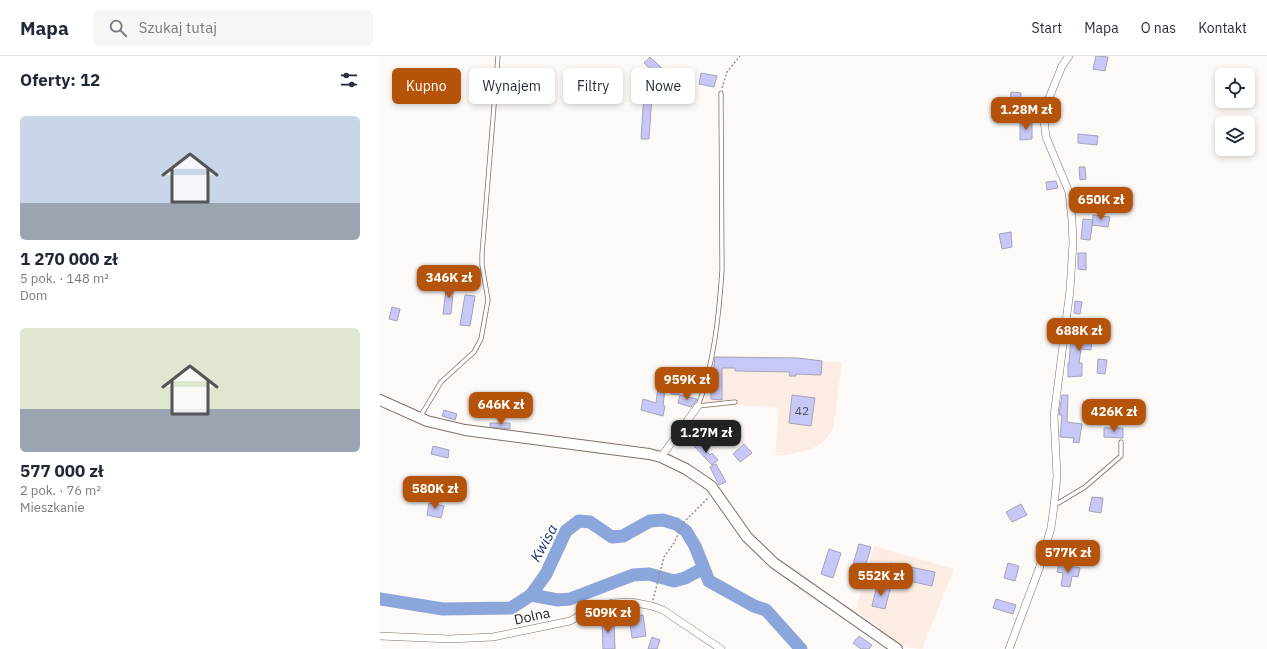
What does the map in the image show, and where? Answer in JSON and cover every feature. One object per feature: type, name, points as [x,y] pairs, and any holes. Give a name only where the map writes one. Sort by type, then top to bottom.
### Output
[{"type":"main road","points":[[380,400],[427,421],[465,430],[661,457],[686,469],[711,486],[747,537],[774,563],[897,649]]},
{"type":"street","points":[[1009,649],[1039,569],[1052,528],[1057,476],[1054,416],[1070,290],[1073,243],[1070,192],[1046,137],[1044,120],[1047,103],[1053,86],[1062,66],[1069,56]]},
{"type":"street","points":[[661,457],[698,406]]},
{"type":"street","name":"Dolna","points":[[380,636],[449,639],[493,638],[570,621],[590,610],[612,603],[631,602],[652,606],[662,610],[721,649]]},
{"type":"lane","points":[[420,418],[441,382],[474,352],[481,339],[488,300],[482,265],[498,56]]},
{"type":"lane","points":[[721,92],[722,270],[720,297],[708,372],[698,406],[736,402]]},
{"type":"lane","points":[[1054,506],[1085,486],[1120,456],[1121,442]]},
{"type":"path","points":[[721,92],[727,72],[740,56]]},
{"type":"path","points":[[652,606],[664,557],[674,543],[683,523],[714,491]]},
{"type":"shaded area","points":[[712,356],[798,358],[842,363],[833,429],[824,441],[812,449],[787,455],[775,455],[779,408],[738,405],[703,408]]},
{"type":"shaded area","points":[[874,546],[954,569],[922,649],[900,646],[856,609]]},
{"type":"building","points":[[1096,56],[1108,57],[1105,71],[1093,69]]},
{"type":"building","points":[[650,57],[662,68],[649,68],[644,63]]},
{"type":"building","points":[[701,73],[717,76],[714,87],[699,84]]},
{"type":"building","points":[[1011,92],[1021,93],[1020,107],[1010,107]]},
{"type":"building","points":[[643,104],[651,104],[649,139],[641,139]]},
{"type":"building","points":[[1020,122],[1032,122],[1032,139],[1020,140]]},
{"type":"building","points":[[1078,134],[1098,136],[1097,145],[1078,143]]},
{"type":"building","points":[[1079,167],[1085,167],[1086,179],[1080,180]]},
{"type":"building","points":[[1056,181],[1058,188],[1047,190],[1046,182]]},
{"type":"building","points":[[1082,193],[1092,193],[1091,206],[1082,206]]},
{"type":"building","points":[[1093,215],[1110,217],[1108,227],[1092,225]]},
{"type":"building","points":[[1083,219],[1093,220],[1090,240],[1081,239]]},
{"type":"building","points":[[1011,232],[1012,247],[1002,249],[999,234]]},
{"type":"building","points":[[1078,253],[1086,253],[1086,270],[1078,269]]},
{"type":"building","points":[[467,273],[477,275],[475,284],[465,283]]},
{"type":"building","points":[[447,282],[454,283],[451,314],[443,314]]},
{"type":"building","points":[[465,295],[475,296],[470,326],[460,325]]},
{"type":"building","points":[[1075,301],[1082,302],[1080,314],[1074,313]]},
{"type":"building","points":[[392,307],[400,309],[397,321],[389,319]]},
{"type":"building","points":[[1083,326],[1091,327],[1089,340],[1092,340],[1091,350],[1081,349],[1079,363],[1082,363],[1082,376],[1068,377],[1071,338],[1081,338]]},
{"type":"building","points":[[715,357],[798,358],[822,361],[821,375],[796,374],[796,376],[789,376],[790,372],[735,371],[735,368],[722,368],[722,400],[711,399],[711,373],[713,373]]},
{"type":"building","points":[[1098,359],[1107,360],[1105,374],[1097,373]]},
{"type":"building","points":[[674,376],[682,378],[679,395],[671,394]]},
{"type":"building","points":[[658,387],[665,388],[663,406],[665,406],[663,416],[641,410],[643,399],[656,403]]},
{"type":"building","points":[[680,395],[697,399],[691,407],[678,403]]},
{"type":"building","points":[[792,395],[815,398],[811,426],[789,423]]},
{"type":"building","points":[[1062,395],[1068,395],[1067,422],[1082,424],[1079,443],[1073,442],[1074,438],[1060,437],[1062,415],[1059,415]]},
{"type":"building","points":[[444,410],[457,414],[455,420],[442,416]]},
{"type":"building","points":[[490,423],[510,423],[510,429],[490,427]]},
{"type":"building","points":[[1104,428],[1123,428],[1123,438],[1104,437]]},
{"type":"building","points":[[698,442],[710,455],[712,453],[718,460],[712,465],[694,446]]},
{"type":"building","points":[[744,444],[752,453],[740,462],[733,454]]},
{"type":"building","points":[[433,446],[449,450],[448,458],[431,454]]},
{"type":"building","points":[[716,464],[726,482],[719,485],[710,467]]},
{"type":"building","points":[[1092,497],[1103,498],[1101,513],[1089,511]]},
{"type":"building","points":[[429,503],[444,506],[441,518],[427,515]]},
{"type":"building","points":[[1021,504],[1027,515],[1012,522],[1006,512]]},
{"type":"building","points":[[859,544],[871,547],[864,571],[852,568]]},
{"type":"building","points":[[829,549],[841,553],[833,578],[821,574]]},
{"type":"building","points":[[890,563],[935,572],[932,586],[887,576]]},
{"type":"building","points":[[1008,563],[1019,566],[1015,581],[1004,578]]},
{"type":"building","points":[[1059,564],[1080,568],[1078,577],[1072,576],[1070,587],[1061,586],[1063,573],[1057,572]]},
{"type":"building","points":[[877,585],[890,589],[885,609],[872,606]]},
{"type":"building","points":[[996,599],[1016,605],[1013,614],[993,608]]},
{"type":"building","points":[[643,615],[646,636],[632,638],[629,617]]},
{"type":"building","points":[[602,619],[614,619],[615,649],[603,649]]},
{"type":"building","points":[[859,636],[872,645],[869,649],[861,649],[853,643]]},
{"type":"building","points":[[652,637],[660,640],[657,649],[648,649]]},
{"type":"waterway","name":"Kwisa","points":[[380,599],[443,609],[511,608],[531,595],[546,574],[566,531],[579,521],[590,522],[612,537],[623,536],[650,521],[663,520],[676,524],[686,531],[695,546],[709,581],[754,606],[766,610],[801,649]]},
{"type":"waterway","name":"Kwisa","points":[[531,595],[558,600],[570,599],[633,575],[649,574],[674,581],[685,578],[704,568]]}]
